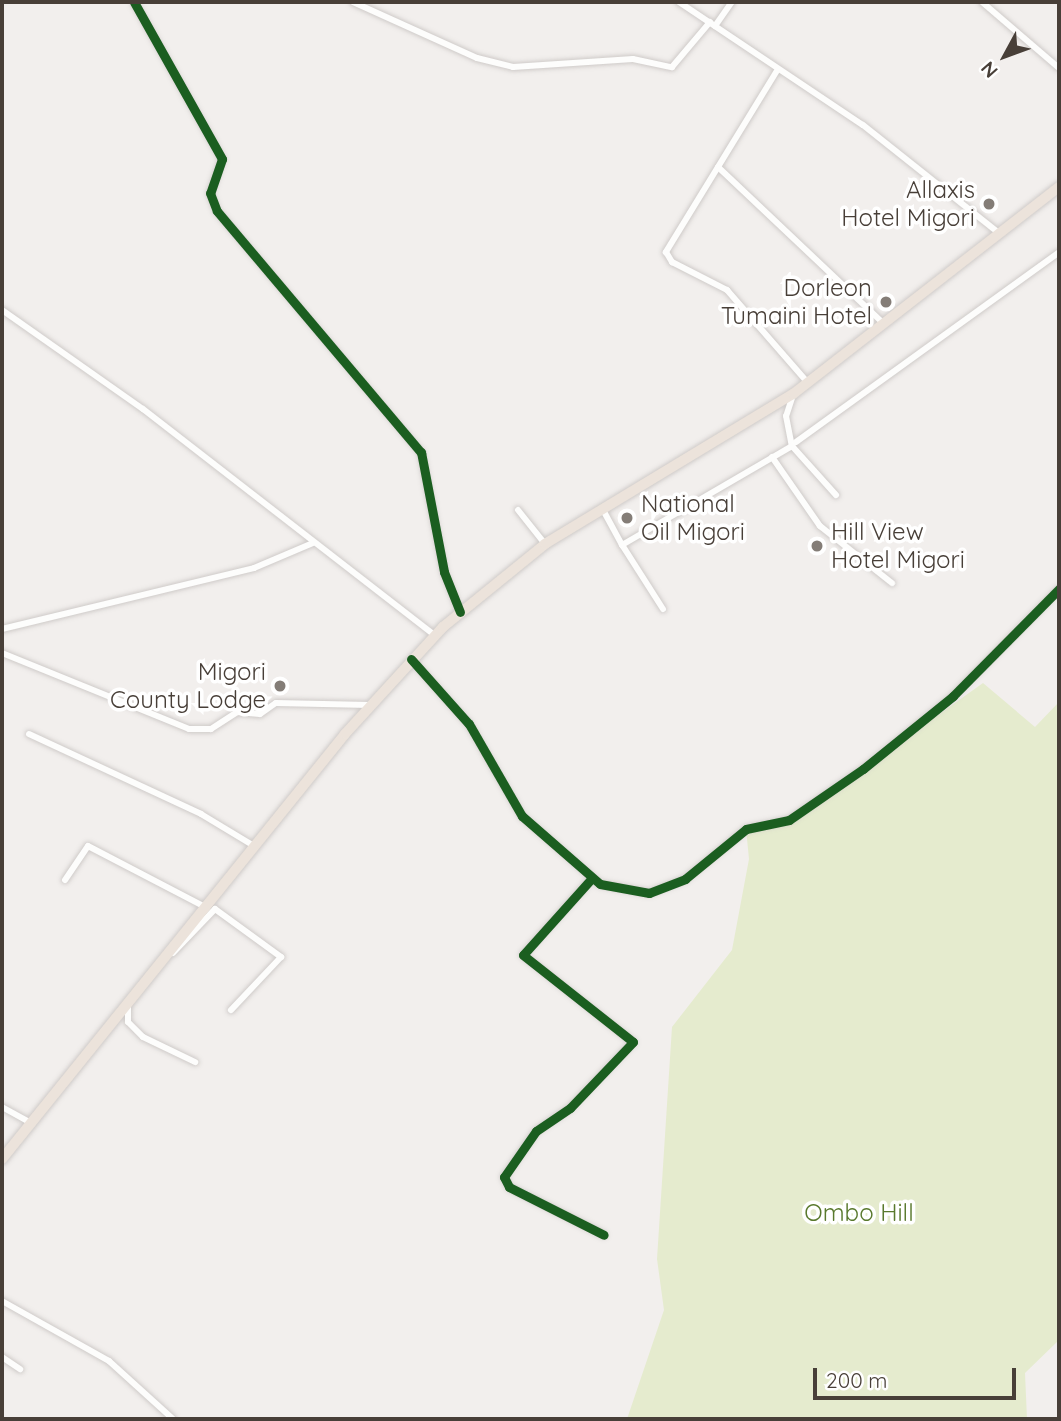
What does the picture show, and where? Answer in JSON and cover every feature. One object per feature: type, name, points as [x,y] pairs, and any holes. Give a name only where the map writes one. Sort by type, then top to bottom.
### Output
[{"type":"highway","points":[[2,1159],[370,705],[434,635],[545,544],[793,394],[1059,187]]},
{"type":"street","points":[[134,2],[222,159],[210,193],[217,211],[421,452],[440,556],[460,612]]},
{"type":"street","points":[[353,2],[477,58],[513,67],[633,59],[672,67],[732,2]]},
{"type":"street","points":[[679,2],[863,125],[999,233]]},
{"type":"street","points":[[982,2],[1059,68]]},
{"type":"street","points":[[778,69],[668,246],[667,258],[724,287],[808,383]]},
{"type":"street","points":[[719,167],[884,324]]},
{"type":"street","points":[[622,545],[794,444],[1059,252]]},
{"type":"street","points":[[2,310],[143,409],[434,635]]},
{"type":"street","points":[[793,394],[786,419],[794,444],[836,495]]},
{"type":"street","points":[[772,457],[820,526],[892,583]]},
{"type":"street","points":[[602,508],[663,609]]},
{"type":"street","points":[[518,510],[545,544]]},
{"type":"street","points":[[2,629],[254,568],[313,543]]},
{"type":"street","points":[[411,659],[469,724],[517,810],[592,878],[623,892],[660,890],[685,879],[746,829],[789,820],[953,696],[1059,589]]},
{"type":"street","points":[[2,653],[182,728],[211,729],[237,712],[260,714],[276,703],[370,705]]},
{"type":"street","points":[[29,734],[211,819],[254,846]]},
{"type":"street","points":[[65,880],[88,846],[207,908]]},
{"type":"street","points":[[592,878],[523,954],[633,1042],[570,1108],[536,1131],[504,1177],[509,1187],[604,1235]]},
{"type":"street","points":[[195,1062],[142,1037],[128,1022],[128,1002],[215,909],[281,957],[231,1010]]},
{"type":"street","points":[[2,1107],[31,1123]]},
{"type":"street","points":[[2,1301],[123,1372],[173,1419]]},
{"type":"street","points":[[2,1357],[20,1369]]},
{"type":"green space","name":"Ombo Hill","points":[[983,683],[1035,727],[1059,702],[1059,1340],[1025,1373],[1027,1419],[627,1419],[664,1310],[657,1259],[672,1027],[732,950],[749,859],[746,829],[778,822],[837,787]]},
{"type":"cycle path","points":[[134,2],[222,159],[210,193],[217,211],[421,452],[444,572],[460,612]]},
{"type":"cycle path","points":[[411,659],[469,724],[522,816],[600,884],[649,893],[685,879],[746,829],[789,820],[863,769],[953,696],[1059,589]]},
{"type":"cycle path","points":[[592,878],[523,955],[633,1042],[570,1108],[536,1131],[504,1177],[509,1187],[604,1235]]},
{"type":"place","name":"Allaxis Hotel Migori","points":[[989,204]]},
{"type":"place","name":"Dorleon Tumaini Hotel","points":[[886,302]]},
{"type":"place","name":"National Oil Migori","points":[[627,518]]},
{"type":"place","name":"Hill View Hotel Migori","points":[[817,546]]},
{"type":"place","name":"Migori County Lodge","points":[[280,686]]}]
